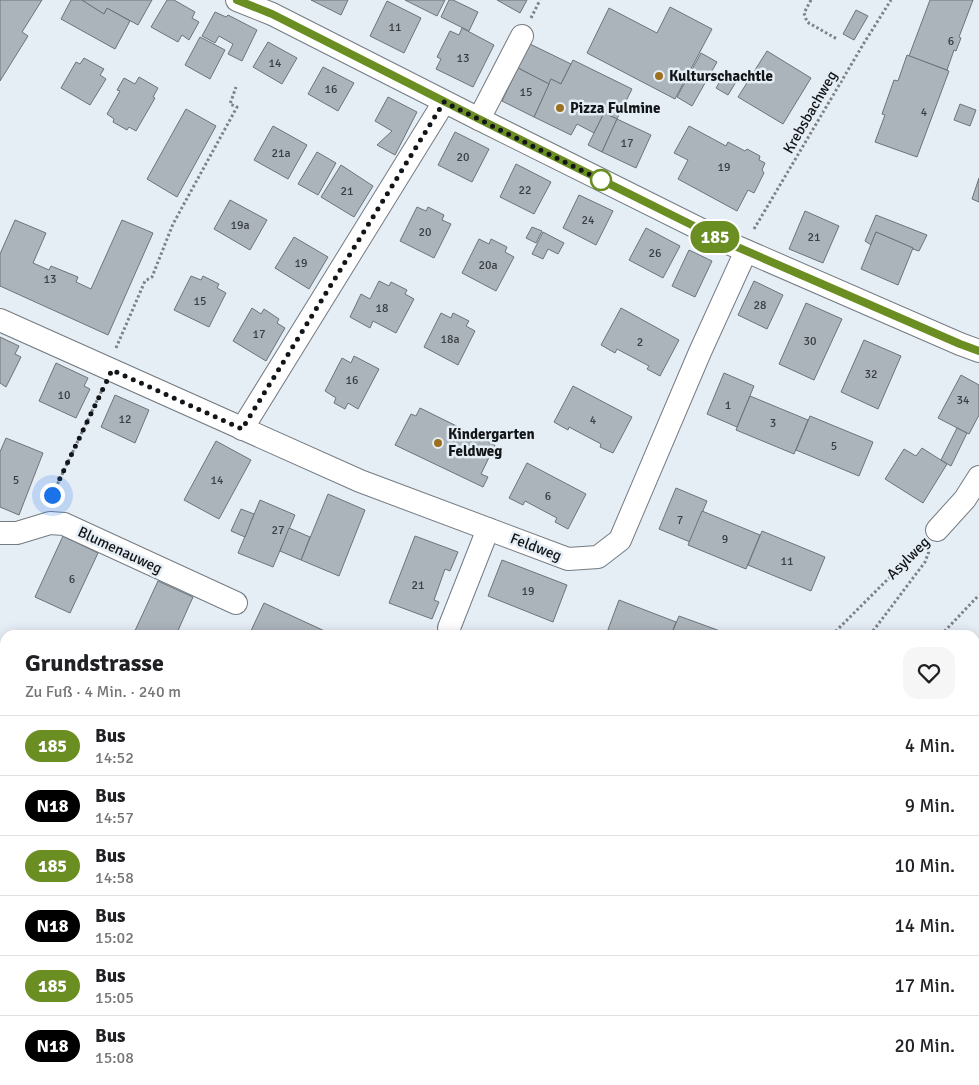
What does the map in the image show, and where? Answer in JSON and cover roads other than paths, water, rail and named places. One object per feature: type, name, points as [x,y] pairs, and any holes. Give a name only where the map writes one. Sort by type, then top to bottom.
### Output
[{"type":"street","points":[[237,0],[272,14],[630,195],[748,244],[960,344],[979,351]]},
{"type":"street","points":[[479,119],[522,36]]},
{"type":"street","points":[[242,429],[444,102]]},
{"type":"street","name":"Feldweg","points":[[0,320],[360,481],[568,559],[598,557],[620,540],[748,244]]},
{"type":"street","name":"Asylweg","points":[[937,530],[965,499],[979,477]]},
{"type":"street","name":"Blumenauweg","points":[[0,533],[17,533],[50,523],[64,524],[236,603]]},
{"type":"street","points":[[449,628],[488,529]]},
{"type":"place","name":"Kulturschachtle","points":[[659,76]]},
{"type":"place","name":"Pizza Fulmine","points":[[560,108]]},
{"type":"place","name":"Kindergarten Feldweg","points":[[438,443]]}]
